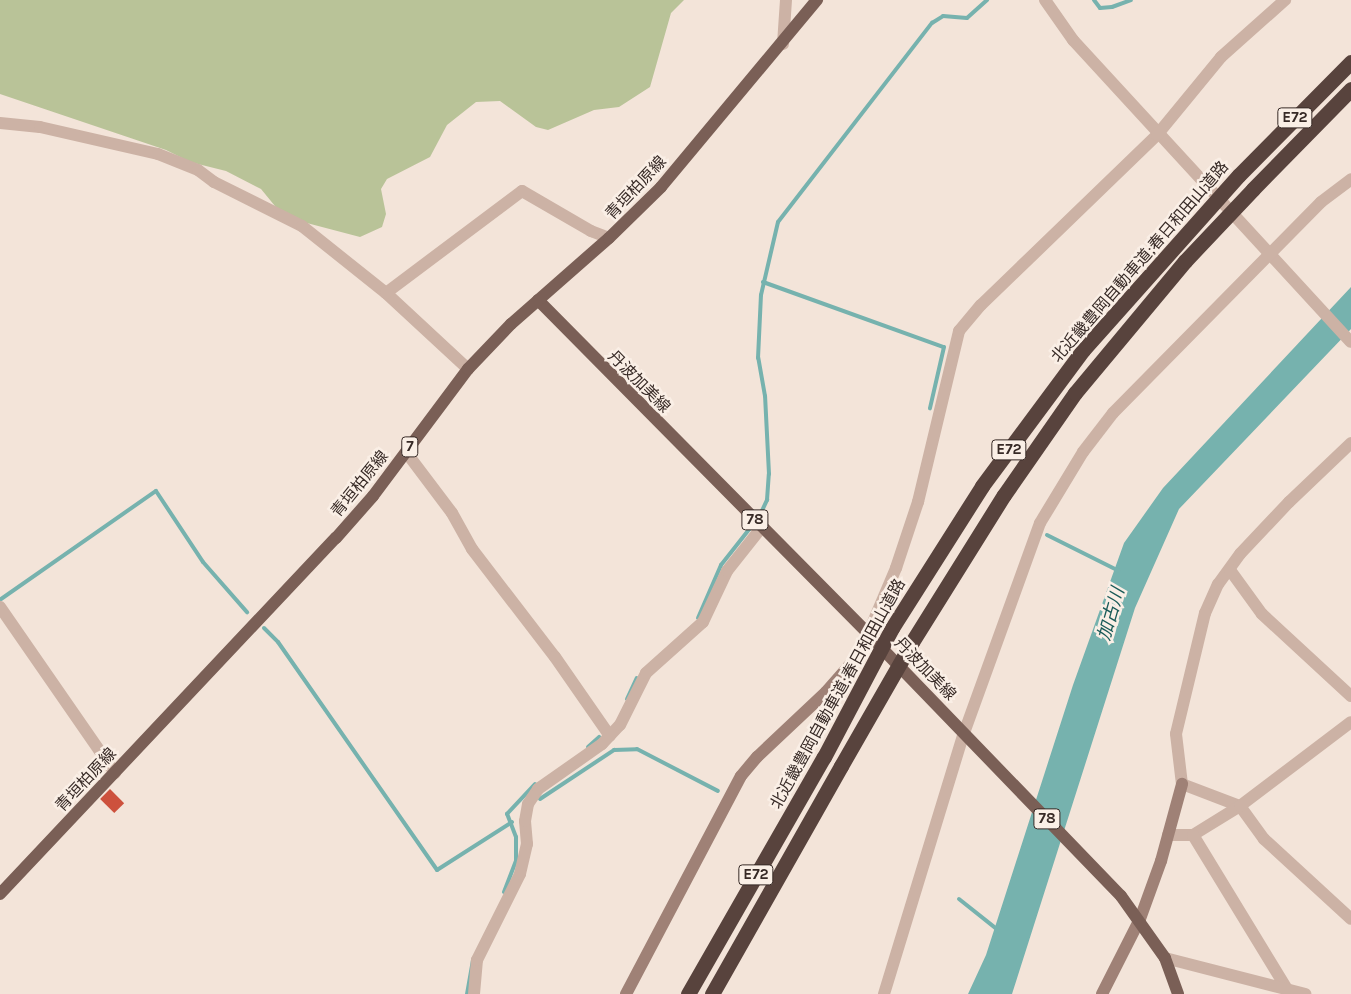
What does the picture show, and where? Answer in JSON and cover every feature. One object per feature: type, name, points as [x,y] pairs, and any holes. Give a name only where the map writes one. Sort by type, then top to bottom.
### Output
[{"type":"highway","name":"北近畿豊岡自動車道;春日和田山道路","points":[[688,994],[824,757],[892,628],[982,486],[1083,350],[1240,175],[1351,62]]},
{"type":"highway","name":"北近畿豊岡自動車道;春日和田山道路","points":[[712,994],[912,642],[1004,495],[1075,393],[1185,261],[1252,189],[1351,88]]},
{"type":"main road","name":"青垣柏原線","points":[[0,894],[336,538],[406,452],[468,369],[538,300],[610,238],[661,188],[783,44],[817,0]]},
{"type":"main road","name":"丹波加美線","points":[[538,300],[868,634],[1121,896],[1140,919],[1165,958],[1178,994]]},
{"type":"street","points":[[783,44],[786,0]]},
{"type":"street","points":[[1045,0],[1073,40],[1157,134],[1351,342]]},
{"type":"street","points":[[626,994],[741,776],[757,757],[826,692],[855,659],[868,634],[896,568],[918,502],[959,331],[981,305],[1157,134],[1221,57],[1285,0]]},
{"type":"street","points":[[0,123],[40,127],[158,154],[198,170],[214,182],[302,226],[386,293],[468,369]]},
{"type":"street","points":[[884,994],[1040,523],[1083,452],[1147,377],[1272,259],[1321,202],[1351,179]]},
{"type":"street","points":[[386,293],[522,191],[591,231],[610,238]]},
{"type":"street","points":[[1104,993],[1140,919],[1168,835],[1182,784],[1176,734],[1190,666],[1205,613],[1218,584],[1240,554],[1289,502],[1351,444]]},
{"type":"street","points":[[406,452],[452,513],[472,550],[554,657],[610,736]]},
{"type":"street","points":[[474,994],[477,960],[520,874],[526,844],[525,821],[528,804],[538,789],[610,736],[624,719],[646,673],[703,622],[727,571],[762,527]]},
{"type":"street","points":[[1230,570],[1262,614],[1351,696]]},
{"type":"street","points":[[0,607],[115,773]]},
{"type":"street","points":[[1168,835],[1193,835],[1240,806],[1351,722]]},
{"type":"street","points":[[1182,784],[1240,806],[1264,839],[1351,919]]},
{"type":"street","points":[[1193,835],[1288,992]]},
{"type":"street","points":[[1165,958],[1288,992],[1305,994]]},
{"type":"green space","points":[[0,0],[684,0],[671,13],[650,87],[619,107],[594,110],[548,130],[536,127],[500,101],[476,102],[447,125],[430,157],[387,179],[381,189],[386,214],[382,227],[360,237],[284,217],[261,189],[226,171],[190,162],[166,150],[0,94]]},
{"type":"water","name":"加古川","points":[[1351,287],[1351,329],[1179,509],[1135,608],[1012,994],[968,994],[986,955],[1073,685],[1124,543],[1163,488]]},
{"type":"building","points":[[110,789],[124,803],[114,813],[100,799]]},
{"type":"waterway","points":[[760,515],[767,500],[769,474],[765,396],[758,358],[761,295],[778,222],[932,23],[943,16],[967,18],[987,0]]},
{"type":"waterway","points":[[1094,0],[1100,8],[1112,7],[1131,0]]},
{"type":"waterway","points":[[763,282],[944,347],[930,408]]},
{"type":"waterway","points":[[1,599],[156,491],[203,562],[247,612]]},
{"type":"waterway","points":[[698,618],[721,565],[751,527]]},
{"type":"waterway","points":[[1047,535],[1119,571]]},
{"type":"waterway","points":[[264,628],[278,642],[437,870],[512,822]]},
{"type":"waterway","points":[[627,699],[637,678]]},
{"type":"waterway","points":[[588,747],[599,737]]},
{"type":"waterway","points":[[540,799],[614,750],[637,749],[718,791]]},
{"type":"waterway","points":[[504,892],[516,860],[516,837],[507,814],[535,784]]},
{"type":"waterway","points":[[959,899],[998,930]]},
{"type":"waterway","points":[[467,994],[473,960]]}]
